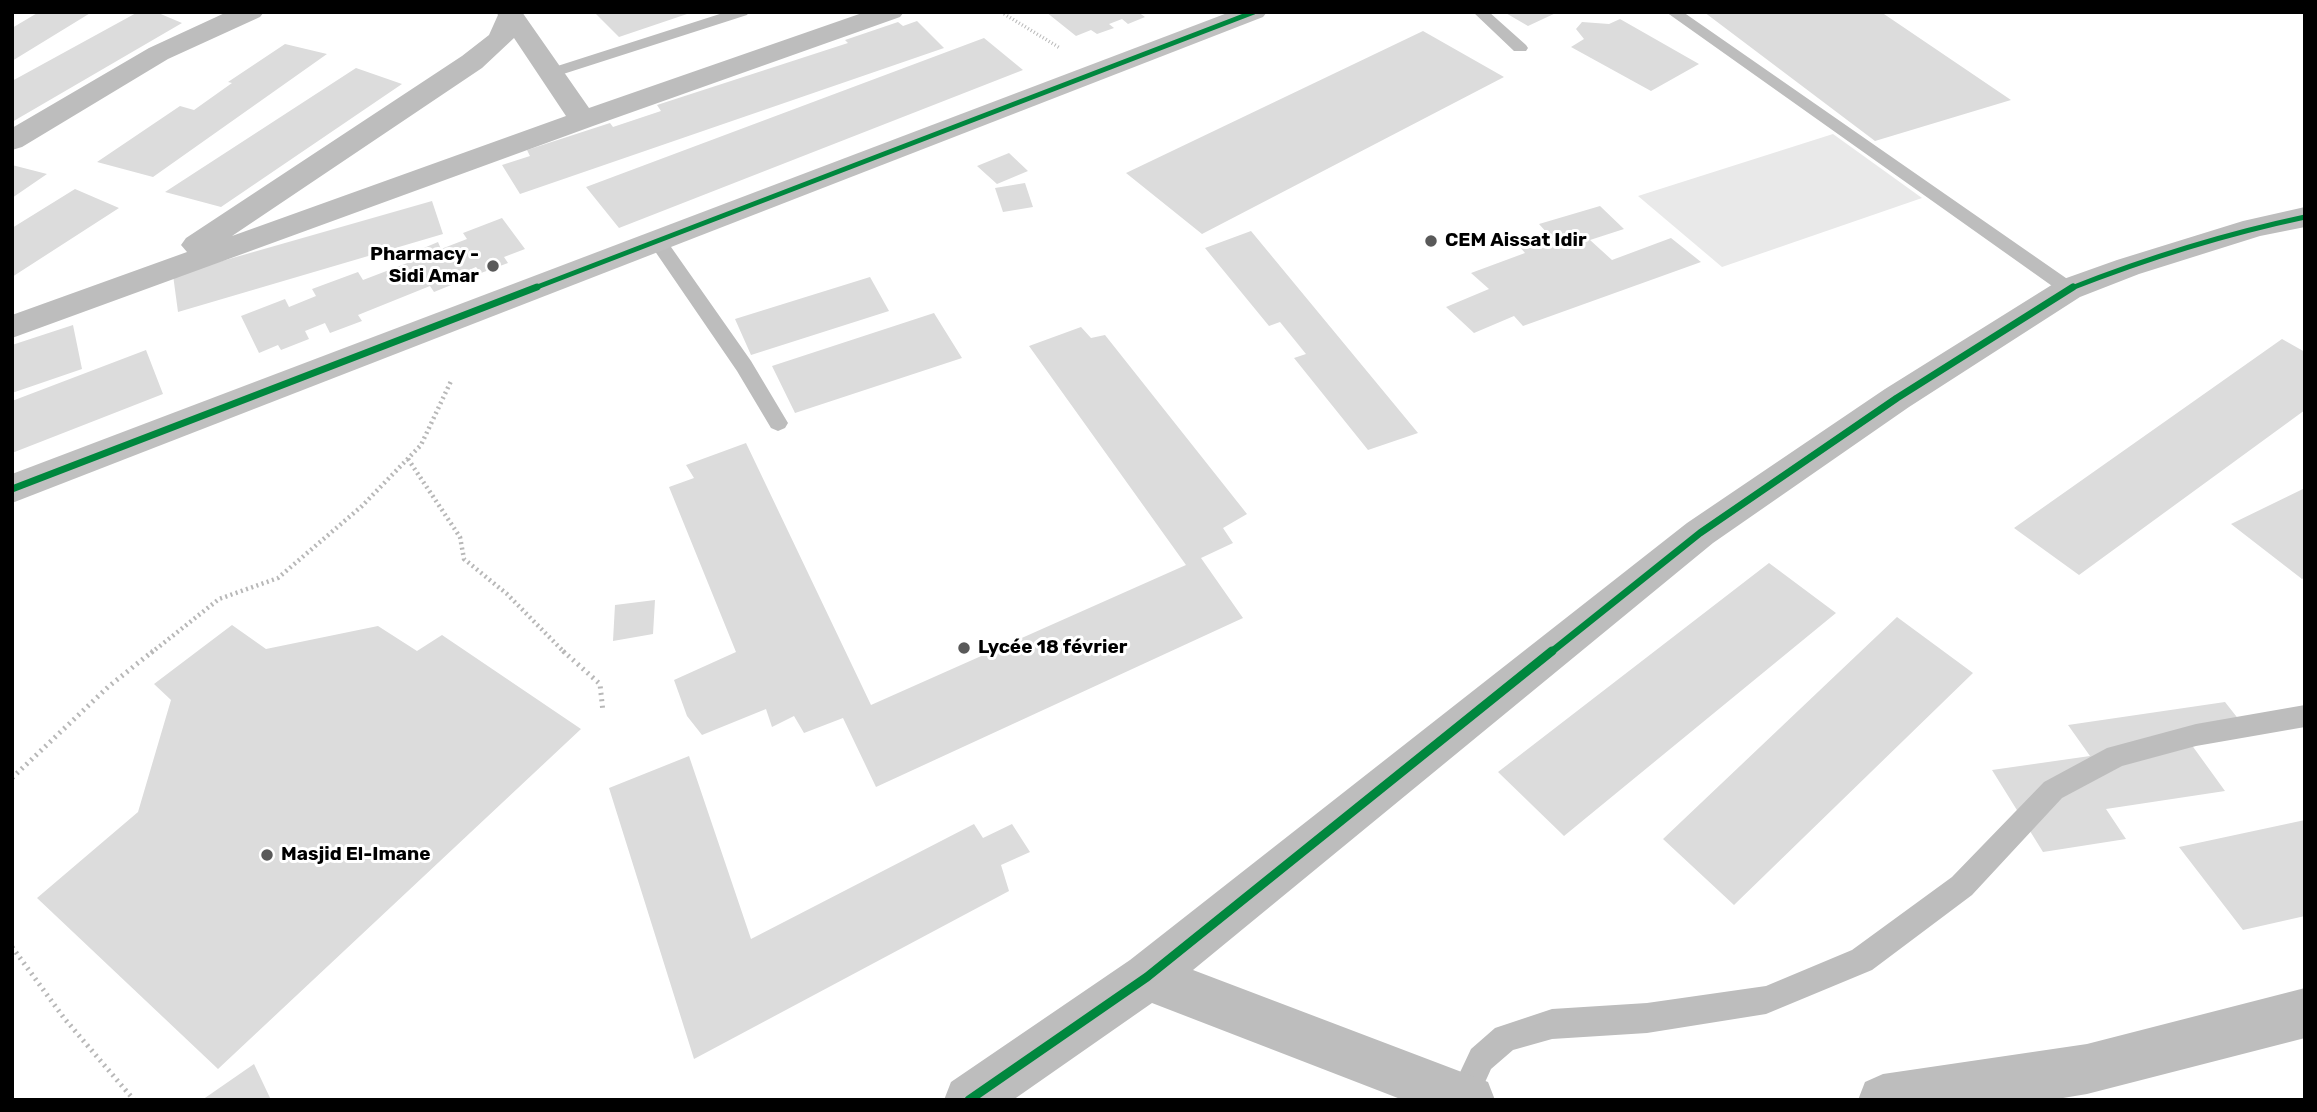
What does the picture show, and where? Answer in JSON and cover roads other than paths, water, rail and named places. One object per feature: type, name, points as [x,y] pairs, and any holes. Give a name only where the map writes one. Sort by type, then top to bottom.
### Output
[{"type":"street","points":[[12,141],[173,46],[251,12]]},
{"type":"street","points":[[12,327],[583,120],[891,12]]},
{"type":"street","points":[[12,489],[1254,12]]},
{"type":"street","points":[[510,14],[583,120]]},
{"type":"street","points":[[144,280],[472,62],[500,39],[510,14]]},
{"type":"street","points":[[969,1100],[1147,977],[1700,533],[1898,398],[2069,289],[2128,267],[2255,228],[2305,217]]},
{"type":"street","points":[[1147,977],[1465,1099]]},
{"type":"street","points":[[1883,1100],[2087,1069],[2305,1013]]},
{"type":"lane","points":[[551,73],[742,12]]},
{"type":"lane","points":[[1480,12],[1520,48]]},
{"type":"lane","points":[[1673,12],[2069,289]]},
{"type":"lane","points":[[657,241],[744,366],[778,423]]},
{"type":"lane","points":[[1465,1099],[1481,1059],[1505,1038],[1552,1024],[1647,1018],[1766,1000],[1861,960],[1962,886],[2053,790],[2116,756],[2196,735],[2305,716]]},
{"type":"place","name":"CEM Aissat Idir","points":[[1431,241]]},
{"type":"place","name":"Pharmacy - Sidi Amar","points":[[493,266]]},
{"type":"place","name":"Lycée 18 février","points":[[964,648]]},
{"type":"place","name":"Masjid El-Imane","points":[[267,855]]}]
